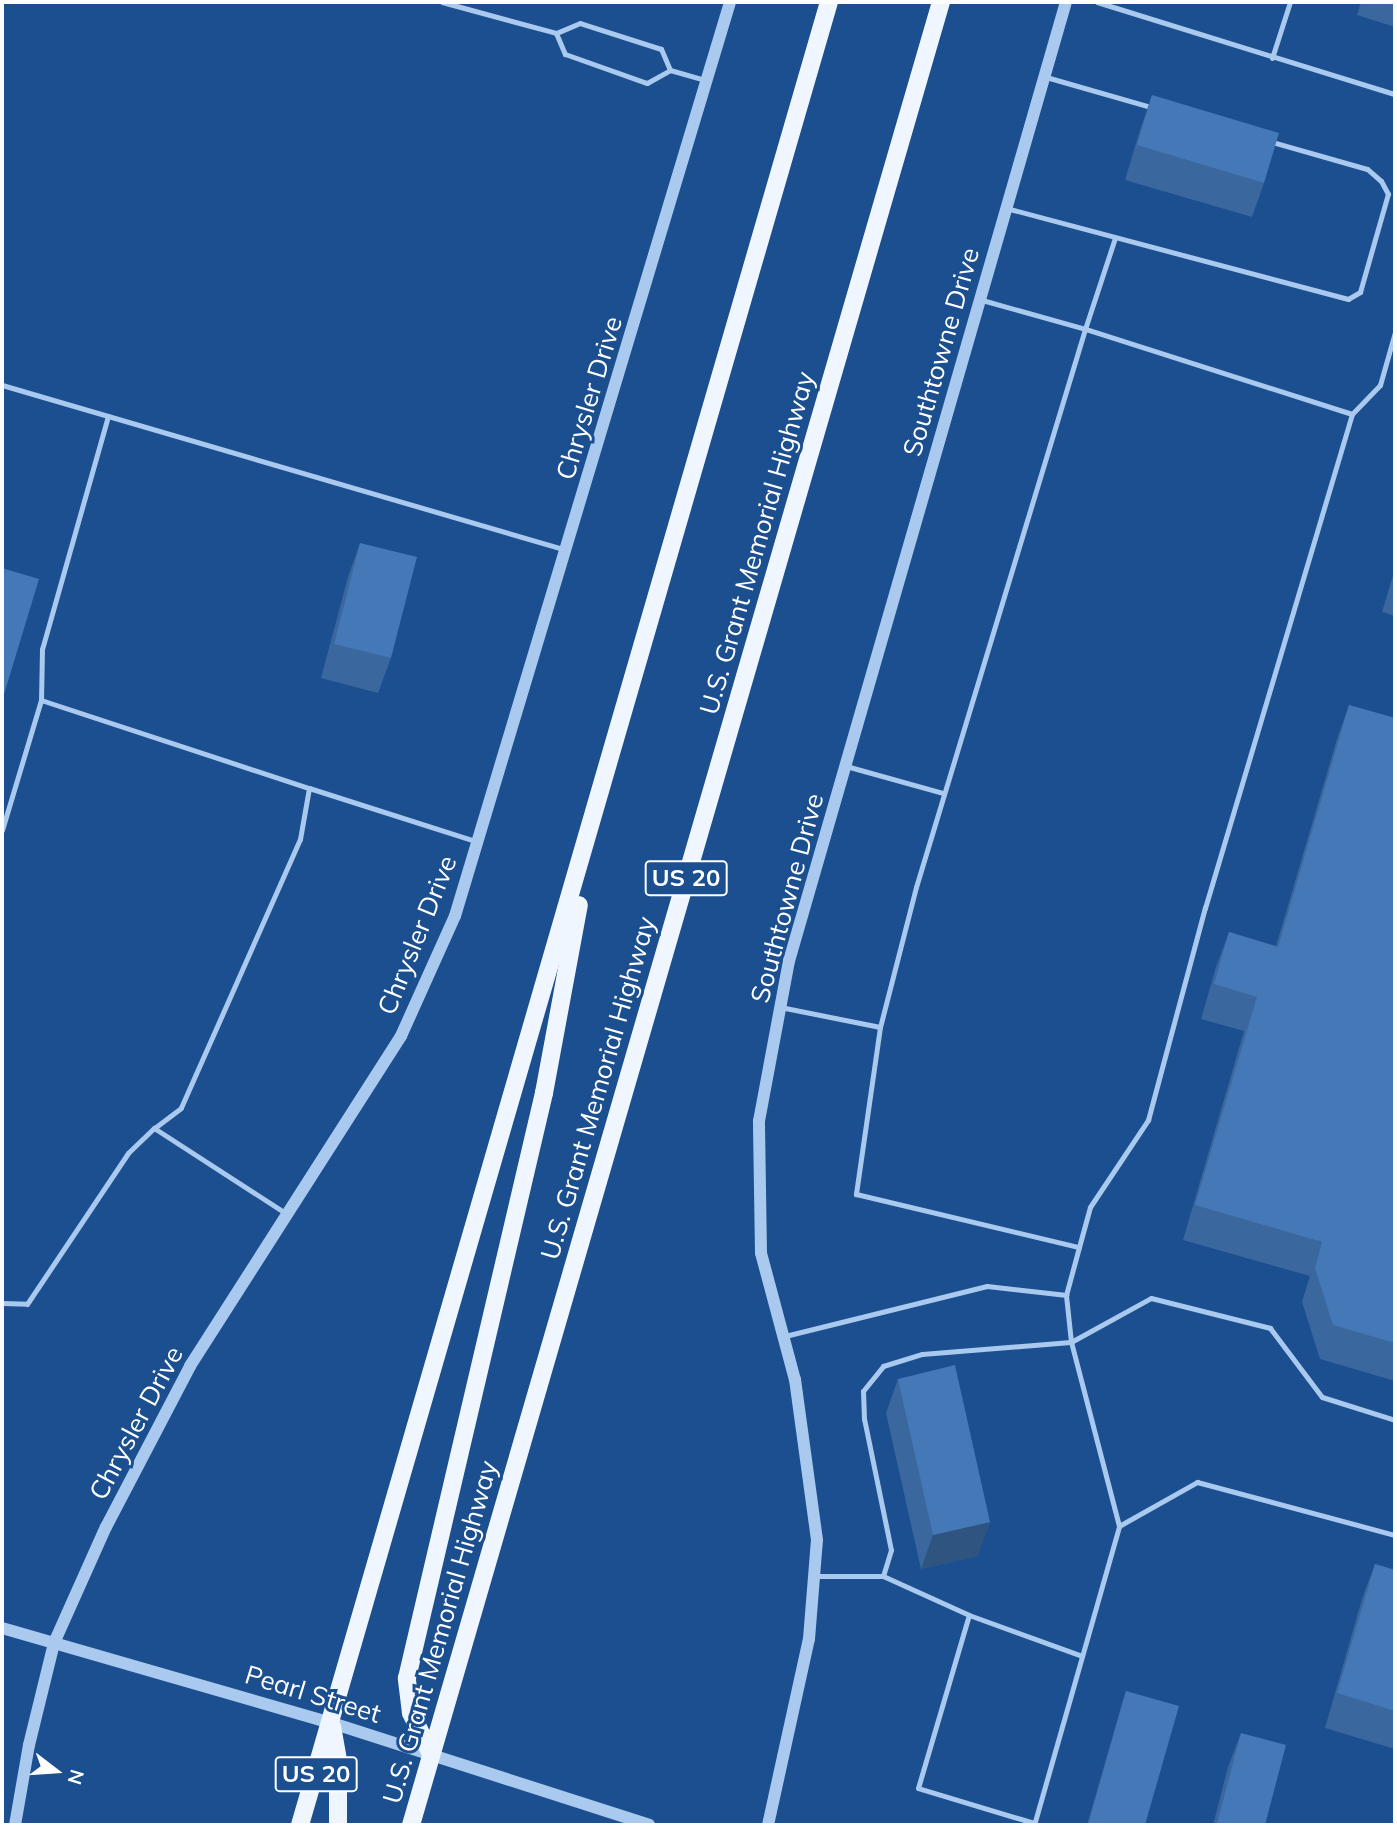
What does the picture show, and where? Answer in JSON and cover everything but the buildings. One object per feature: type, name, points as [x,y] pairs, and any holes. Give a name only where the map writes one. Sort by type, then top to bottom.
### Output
[{"type":"main road","name":"US 20","points":[[300,1825],[332,1723],[829,2]]},
{"type":"main road","name":"U.S. Grant Memorial Highway","points":[[411,1825],[942,2]]},
{"type":"main road","points":[[432,1754],[411,1713],[407,1678],[544,1093],[596,812]]},
{"type":"main road","points":[[332,1723],[338,1761],[338,1825]]},
{"type":"street","name":"Chrysler Drive","points":[[15,1825],[29,1745],[54,1643],[106,1527],[190,1366],[401,1036],[455,916],[568,550],[730,2]]},
{"type":"street","name":"Southtowne Drive","points":[[768,1825],[809,1639],[817,1539],[795,1380],[761,1253],[759,1121],[789,961],[1066,2]]},
{"type":"street","name":"Pearl Street","points":[[2,1628],[332,1723],[649,1825]]},
{"type":"lane","points":[[442,2],[556,33],[580,23],[661,49],[670,69],[708,81]]},
{"type":"lane","points":[[1097,2],[1395,94]]},
{"type":"lane","points":[[1272,58],[1290,2]]},
{"type":"lane","points":[[556,33],[565,54],[647,83],[670,69]]},
{"type":"lane","points":[[1044,76],[1165,111]]},
{"type":"lane","points":[[1006,208],[1348,299],[1360,292],[1388,194],[1381,181],[1367,169],[1259,138]]},
{"type":"lane","points":[[1079,1247],[856,1194],[880,1027],[943,793],[1115,238]]},
{"type":"lane","points":[[980,299],[1352,414]]},
{"type":"lane","points":[[969,1615],[918,1788],[1034,1824],[1119,1525],[1071,1342],[1066,1295],[1090,1208],[1148,1120],[1205,908],[1352,414],[1380,385],[1395,332]]},
{"type":"lane","points":[[2,386],[568,550]]},
{"type":"lane","points":[[2,830],[41,700],[42,649],[108,416]]},
{"type":"lane","points":[[41,700],[478,842]]},
{"type":"lane","points":[[846,766],[943,793]]},
{"type":"lane","points":[[2,1303],[27,1304],[128,1153],[154,1128],[181,1108],[300,839],[309,788]]},
{"type":"lane","points":[[780,1007],[880,1027]]},
{"type":"lane","points":[[154,1128],[288,1213]]},
{"type":"lane","points":[[783,1337],[987,1286],[1066,1295]]},
{"type":"lane","points":[[883,1576],[891,1550],[864,1419],[863,1391],[883,1366],[922,1354],[1071,1342],[1151,1298],[1270,1328],[1322,1397],[1395,1420]]},
{"type":"lane","points":[[1119,1525],[1197,1482],[1395,1535]]},
{"type":"lane","points":[[814,1576],[883,1576],[969,1615],[1082,1656]]}]
